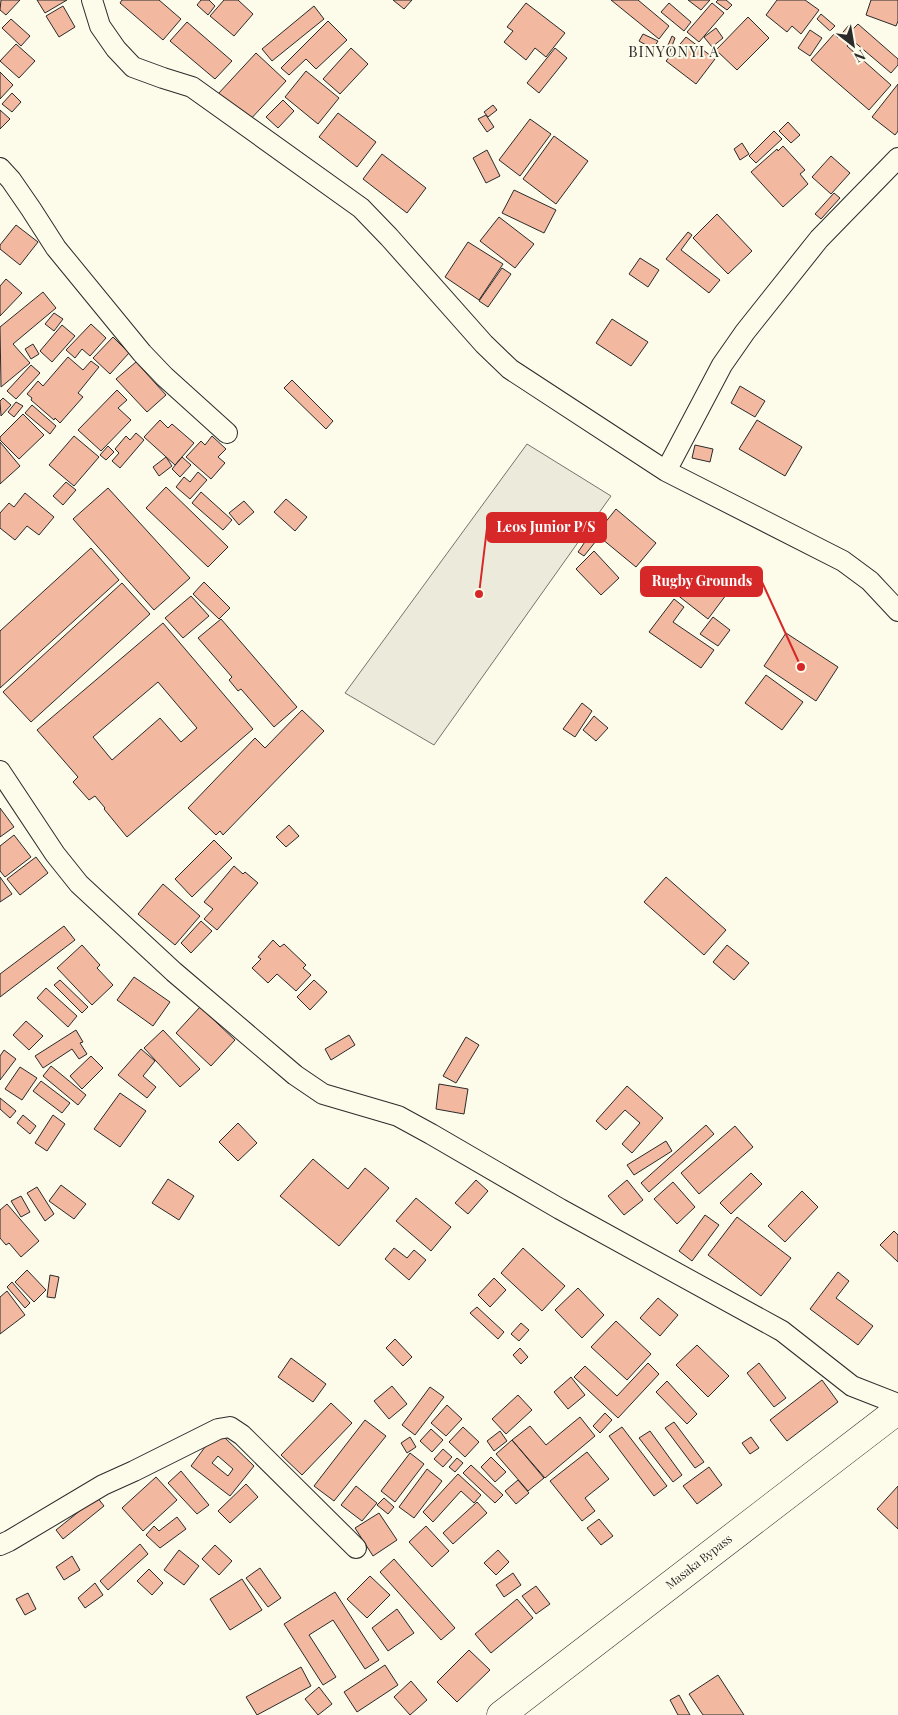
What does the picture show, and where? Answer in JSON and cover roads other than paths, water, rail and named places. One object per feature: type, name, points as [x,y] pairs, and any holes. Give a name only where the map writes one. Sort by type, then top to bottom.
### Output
[{"type":"highway","name":"Masaka Bypass","points":[[512,1711],[898,1410]]},
{"type":"street","points":[[92,0],[100,26],[116,49],[133,67],[192,87],[361,208],[484,344],[510,369],[666,471],[843,561],[870,580],[898,611]]},
{"type":"street","points":[[666,471],[722,366],[745,332],[819,239],[898,158]]},
{"type":"street","points":[[0,168],[31,209],[56,248],[142,353],[165,377],[227,433]]},
{"type":"street","points":[[0,772],[55,854],[79,884],[174,972],[295,1075],[323,1094],[398,1116],[431,1134],[560,1209],[782,1331],[852,1386],[898,1404]]},
{"type":"street","points":[[0,1545],[10,1541],[103,1485],[134,1472],[218,1429],[230,1427],[242,1435],[356,1548]]},
{"type":"place","name":"Leos Junior P/S","points":[[479,594]]},
{"type":"place","name":"Rugby Grounds","points":[[801,667]]},
{"type":"district","name":"BINYONYI A","points":[[674,52]]}]
